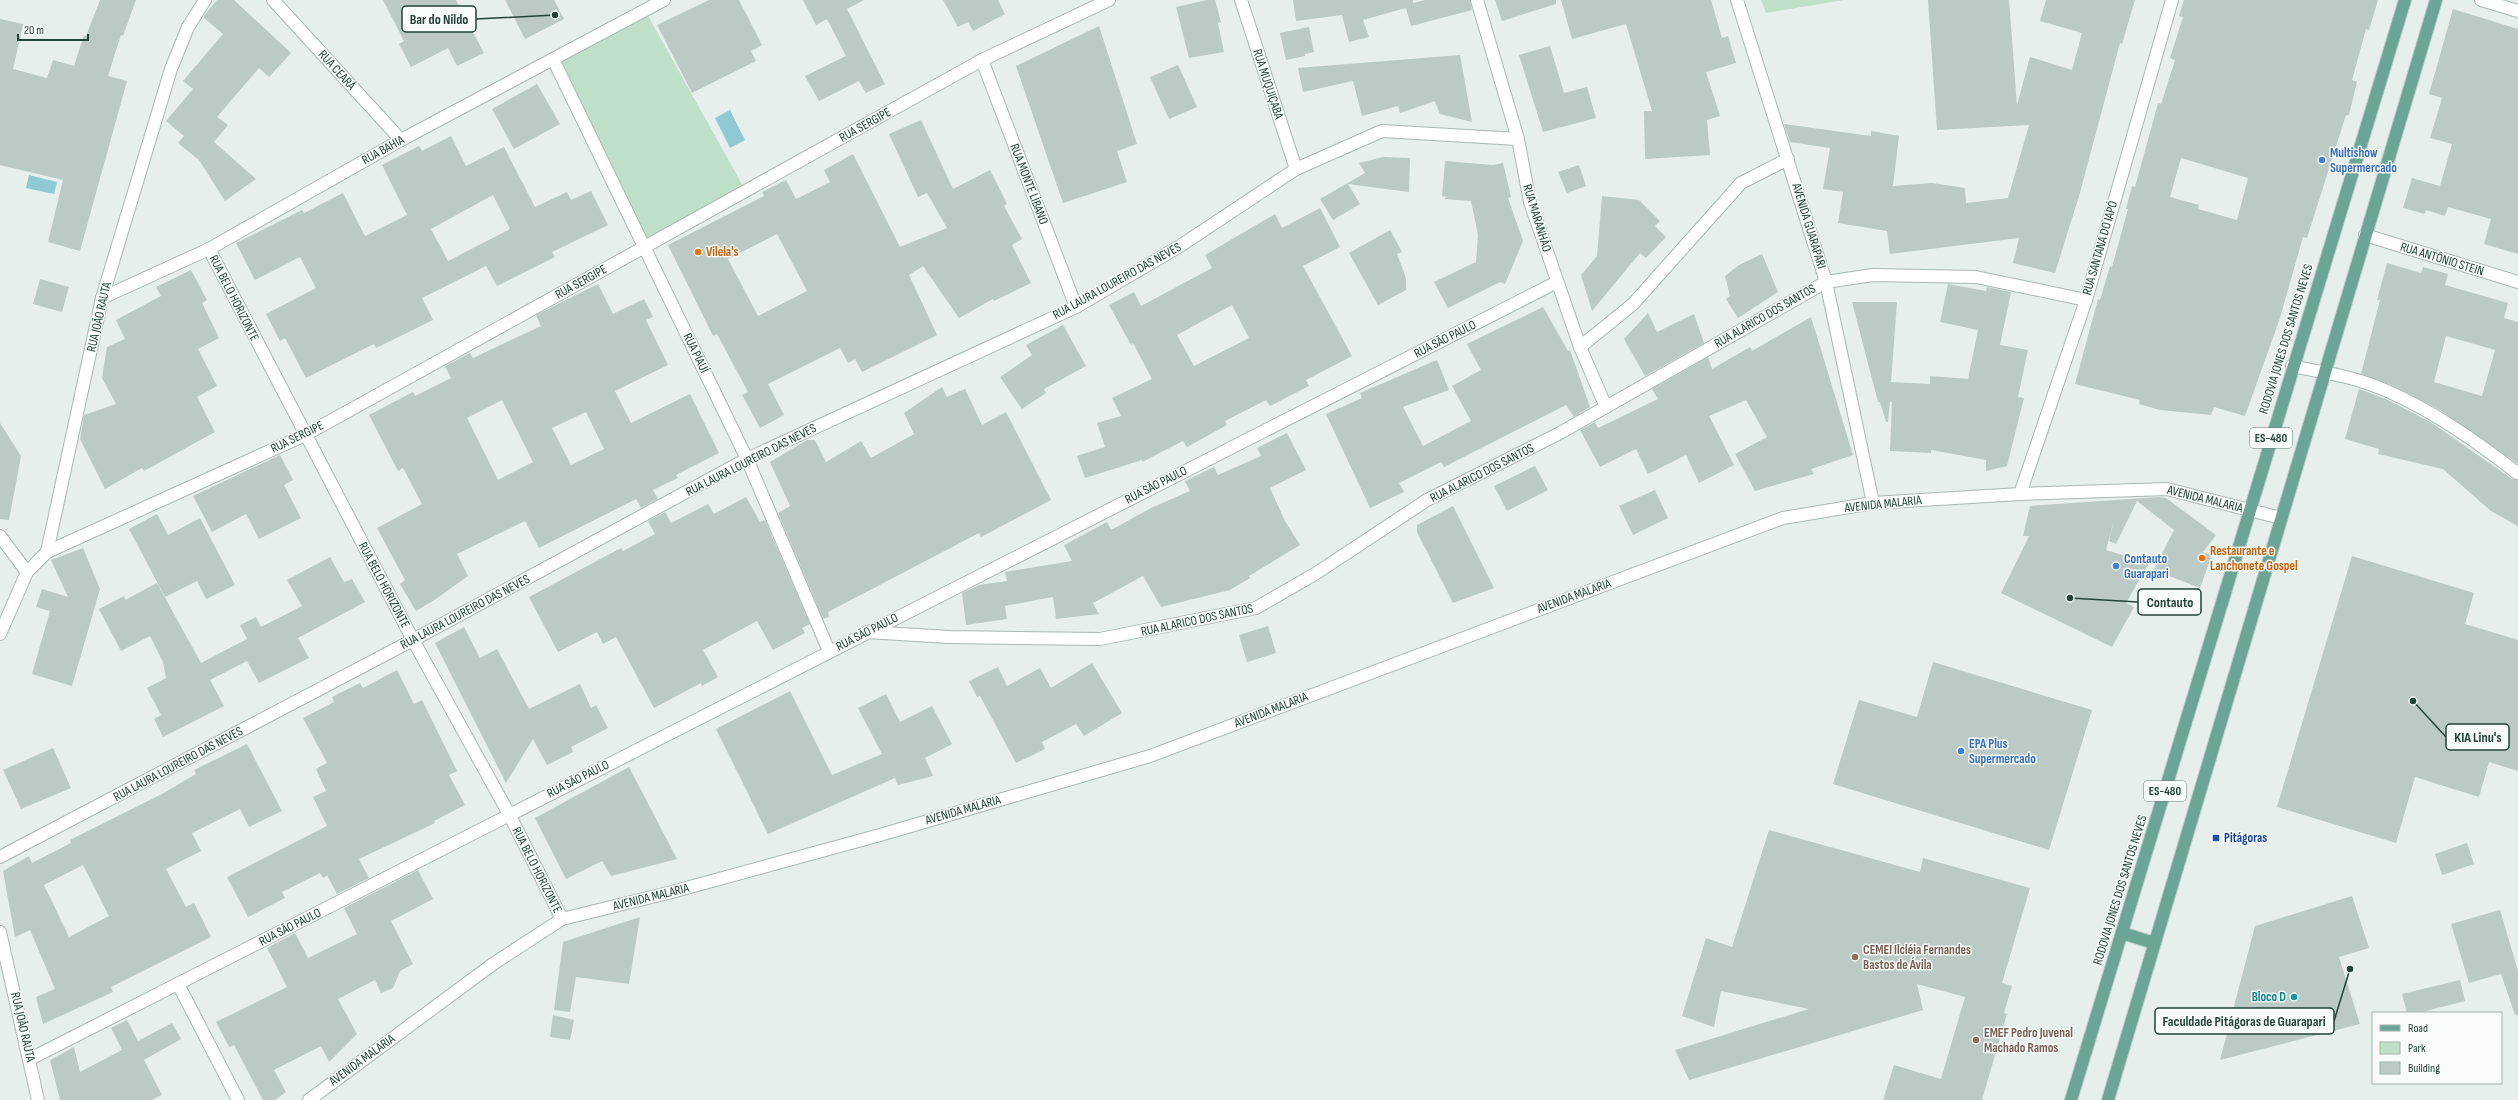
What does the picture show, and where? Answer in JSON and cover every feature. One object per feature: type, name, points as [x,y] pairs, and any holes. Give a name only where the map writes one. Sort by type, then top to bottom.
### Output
[{"type":"main road","name":"RODOVIA JONES DOS SANTOS NEVES","points":[[2071,1100],[2250,510],[2292,366],[2405,0]]},
{"type":"main road","name":"ES-480","points":[[2108,1100],[2436,0]]},
{"type":"main road","points":[[2122,933],[2154,943]]},
{"type":"street","name":"RUA JOÃO RAUTA","points":[[47,552],[102,298],[171,69],[188,27],[205,0]]},
{"type":"street","name":"RUA CEARÁ","points":[[273,0],[401,140]]},
{"type":"street","name":"RUA BAHIA","points":[[102,298],[209,249],[401,140],[664,0]]},
{"type":"street","name":"RUA SERGIPE","points":[[47,552],[305,435],[982,60],[1109,0]]},
{"type":"street","name":"RUA MUQUIÇABA","points":[[1241,0],[1296,169]]},
{"type":"street","name":"RUA MARANHÃO","points":[[1477,0],[1518,139],[1530,202],[1580,347],[1606,407]]},
{"type":"street","name":"AVENIDA GUARAPARI","points":[[1737,0],[1826,282],[1872,503]]},
{"type":"street","name":"RUA SANTANA DO IAPÓ","points":[[2020,494],[2086,300],[2172,0]]},
{"type":"street","points":[[2481,0],[2518,11]]},
{"type":"street","name":"RUA PIAUÍ","points":[[553,59],[747,459],[829,651]]},
{"type":"street","name":"RUA MONTE LÍBANO","points":[[982,60],[1076,307]]},
{"type":"street","name":"RUA LAURA LOUREIRO DAS NEVES","points":[[0,857],[413,640],[747,459],[1076,307],[1180,246],[1296,169],[1382,131],[1518,139]]},
{"type":"street","points":[[1580,347],[1633,304],[1741,183],[1788,159]]},
{"type":"street","name":"RUA ANTÔNIO STEIN","points":[[2365,235],[2518,282]]},
{"type":"street","name":"RUA BELO HORIZONTE","points":[[209,249],[413,640],[509,814],[562,919]]},
{"type":"street","name":"RUA ALARICO DOS SANTOS","points":[[867,632],[949,638],[1100,639],[1256,608],[1315,574],[1427,500],[1606,407],[1826,282],[1873,275],[1976,277],[2086,300]]},
{"type":"street","name":"RUA SÃO PAULO","points":[[30,1059],[829,651],[1557,282]]},
{"type":"street","points":[[2292,366],[2324,374],[2347,377],[2396,395],[2483,446],[2517,473]]},
{"type":"street","name":"AVENIDA MALARIA","points":[[309,1100],[493,964],[562,919],[880,835],[1150,756],[1783,518],[1872,503],[2020,494],[2167,488],[2281,518]]},
{"type":"street","points":[[0,536],[27,572]]},
{"type":"street","points":[[0,634],[27,572],[47,552]]},
{"type":"street","name":"RUA JOÃO RAUTA","points":[[0,932],[30,1059],[38,1100]]},
{"type":"street","points":[[178,984],[238,1100]]},
{"type":"green space","points":[[1761,0],[1844,0],[1766,13]]},
{"type":"green space","points":[[647,14],[743,186],[648,240],[559,62]]},
{"type":"water","points":[[730,110],[745,140],[730,148],[715,118]]},
{"type":"water","points":[[29,175],[57,182],[54,194],[26,188]]},
{"type":"building","points":[[100,0],[136,0],[123,36],[121,35],[108,76],[127,81],[80,251],[48,242],[63,180],[0,165],[0,19],[23,24],[13,69],[47,78],[53,60],[74,66],[84,35],[86,36]]},
{"type":"building","points":[[217,0],[234,0],[291,53],[269,77],[259,68],[217,117],[228,125],[214,142],[256,179],[225,201],[199,160],[178,143],[184,136],[166,121],[193,89],[183,81],[223,34],[203,17]]},
{"type":"building","points":[[383,0],[456,0],[484,53],[457,66],[448,48],[411,67],[399,44],[404,41]]},
{"type":"building","points":[[505,0],[554,0],[564,19],[525,39]]},
{"type":"building","points":[[709,0],[739,0],[762,45],[751,51],[756,61],[692,93],[657,25]]},
{"type":"building","points":[[803,0],[864,0],[847,9],[885,84],[866,93],[859,81],[819,101],[805,76],[846,56],[827,19],[816,25]]},
{"type":"building","points":[[943,0],[998,0],[1005,14],[973,31],[968,22],[958,27]]},
{"type":"building","points":[[1207,0],[1215,0],[1221,22],[1218,23],[1224,52],[1189,58],[1176,7]]},
{"type":"building","points":[[1293,0],[1413,0],[1413,3],[1425,0],[1470,0],[1472,10],[1411,26],[1406,8],[1363,20],[1369,37],[1349,42],[1342,15],[1296,21]]},
{"type":"building","points":[[1495,0],[1556,0],[1556,4],[1502,21]]},
{"type":"building","points":[[1561,0],[1711,0],[1722,38],[1728,36],[1736,63],[1706,72],[1720,116],[1707,120],[1710,155],[1645,159],[1644,111],[1652,111],[1626,24],[1572,39]]},
{"type":"building","points":[[1928,0],[2009,0],[2017,105],[2030,57],[2072,70],[2082,33],[2040,21],[2046,0],[2135,0],[2122,44],[2120,43],[2079,196],[2055,273],[2013,263],[2019,238],[1890,254],[1887,231],[1838,223],[1843,192],[1823,189],[1830,148],[1790,142],[1784,124],[1871,136],[1871,131],[1899,136],[1893,186],[1932,183],[1965,188],[1966,203],[2008,198],[2029,125],[1937,130]]},
{"type":"building","points":[[2184,0],[2378,0],[2369,30],[2366,29],[2352,80],[2357,82],[2349,115],[2346,115],[2307,238],[2303,237],[2280,318],[2245,416],[2214,407],[2211,415],[2160,410],[2139,404],[2140,400],[2075,384],[2098,299],[2100,300],[2110,266],[2112,267],[2128,209],[2126,209],[2132,186],[2135,187],[2158,103],[2161,104],[2175,60],[2170,58],[2183,17],[2179,16]],"holes":[[[2181,158],[2248,178],[2237,220],[2198,209],[2199,205],[2170,197]]]},
{"type":"building","points":[[2453,9],[2518,29],[2518,254],[2484,244],[2491,219],[2448,207],[2445,216],[2426,210],[2425,214],[2403,208],[2412,178],[2440,186],[2452,144],[2430,138],[2442,98],[2429,94]]},
{"type":"building","points":[[1099,26],[1137,144],[1117,151],[1127,182],[1063,203],[1016,66]]},
{"type":"building","points":[[1309,27],[1314,52],[1305,54],[1305,56],[1286,60],[1280,33]]},
{"type":"building","points":[[1550,46],[1564,93],[1587,87],[1596,118],[1543,132],[1519,55]]},
{"type":"building","points":[[1460,55],[1472,122],[1440,114],[1435,101],[1400,113],[1398,106],[1362,116],[1353,81],[1303,92],[1298,68]]},
{"type":"building","points":[[1178,65],[1197,107],[1169,119],[1150,77]]},
{"type":"building","points":[[537,84],[560,124],[514,149],[492,109]]},
{"type":"building","points":[[921,120],[953,189],[990,170],[1007,204],[1004,206],[1022,239],[1012,245],[1031,283],[994,301],[993,299],[959,318],[923,266],[909,275],[937,335],[862,372],[855,359],[848,363],[840,348],[768,384],[784,415],[760,428],[742,395],[748,392],[717,334],[713,336],[668,245],[764,196],[762,192],[786,180],[796,199],[830,182],[824,170],[853,154],[900,247],[947,228],[927,193],[918,197],[889,134]],"holes":[[[777,234],[807,291],[758,316],[728,259]]]},
{"type":"building","points":[[451,136],[466,166],[504,147],[535,207],[567,192],[571,200],[591,191],[608,225],[552,252],[555,257],[497,286],[486,266],[422,298],[433,320],[376,348],[374,344],[306,378],[285,338],[280,341],[266,314],[316,288],[300,257],[255,280],[236,243],[302,210],[304,213],[343,193],[365,236],[407,215],[382,165],[419,146],[422,151]],"holes":[[[493,195],[510,229],[448,261],[431,229]]]},
{"type":"building","points":[[1383,157],[1410,158],[1409,192],[1348,184],[1360,204],[1333,220],[1320,199],[1365,173],[1359,163]]},
{"type":"building","points":[[1445,161],[1493,165],[1503,163],[1511,197],[1508,198],[1523,241],[1505,284],[1500,282],[1448,308],[1434,282],[1476,262],[1478,235],[1471,201],[1444,199],[1447,197],[1442,196]]},
{"type":"building","points":[[1579,165],[1586,186],[1567,193],[1558,172]]},
{"type":"building","points":[[1602,196],[1639,200],[1660,221],[1655,226],[1666,237],[1646,258],[1640,253],[1592,311],[1581,275],[1597,256]]},
{"type":"building","points":[[1320,208],[1340,247],[1303,266],[1352,356],[1306,380],[1309,386],[1270,406],[1266,400],[1225,421],[1227,425],[1187,447],[1183,441],[1142,462],[1142,460],[1085,478],[1077,456],[1105,447],[1097,423],[1121,416],[1112,398],[1152,379],[1133,343],[1131,345],[1109,305],[1134,292],[1141,306],[1212,268],[1205,255],[1275,214],[1282,228]],"holes":[[[1232,305],[1249,338],[1194,366],[1177,335]]]},
{"type":"building","points":[[1390,230],[1402,252],[1397,254],[1406,278],[1406,290],[1378,305],[1349,253]]},
{"type":"building","points":[[1762,254],[1778,292],[1738,318],[1726,299],[1730,296],[1725,276],[1739,265]]},
{"type":"building","points":[[2387,263],[2421,273],[2423,267],[2448,274],[2445,285],[2508,303],[2504,318],[2518,322],[2518,464],[2440,410],[2394,386],[2361,374],[2380,300],[2377,300]],"holes":[[[2446,336],[2495,350],[2482,396],[2434,382]]]},
{"type":"building","points":[[191,270],[207,300],[202,303],[219,338],[198,349],[217,386],[197,397],[215,432],[144,471],[142,468],[105,489],[80,439],[84,415],[116,404],[102,378],[107,347],[125,339],[116,320],[161,296],[156,287]]},
{"type":"building","points":[[40,279],[69,287],[62,312],[33,304]]},
{"type":"building","points":[[598,284],[613,314],[644,299],[653,317],[646,320],[668,365],[615,391],[631,423],[690,394],[719,453],[676,475],[678,478],[653,490],[658,499],[641,508],[636,499],[539,548],[525,521],[457,554],[468,576],[436,599],[416,611],[400,584],[405,580],[377,528],[422,504],[403,468],[398,471],[369,415],[413,392],[415,396],[451,378],[445,366],[470,353],[473,358],[541,326],[536,315]],"holes":[[[502,400],[533,462],[498,480],[467,418]],[[586,412],[604,449],[571,465],[552,428]]]},
{"type":"building","points":[[1948,284],[1986,291],[1987,287],[2011,292],[2000,345],[2028,350],[2018,397],[2024,398],[2007,466],[1986,471],[1986,460],[1931,450],[1931,453],[1890,451],[1892,402],[1890,402],[1888,422],[1886,422],[1880,402],[1878,402],[1852,302],[1897,302],[1891,382],[1930,384],[1930,376],[1968,379],[1978,330],[1940,322]]},
{"type":"building","points":[[1543,307],[1568,351],[1570,350],[1590,407],[1574,417],[1566,405],[1444,467],[1441,462],[1399,483],[1404,492],[1370,508],[1326,414],[1362,398],[1360,393],[1437,360],[1449,390],[1403,407],[1423,446],[1471,421],[1452,386],[1481,370],[1467,344]]},
{"type":"building","points":[[1648,313],[1657,332],[1694,314],[1704,343],[1645,376],[1624,339]]},
{"type":"building","points":[[1811,317],[1853,455],[1811,469],[1814,474],[1755,491],[1735,454],[1767,437],[1746,400],[1709,416],[1734,465],[1699,483],[1686,455],[1648,474],[1636,449],[1600,467],[1580,430],[1595,422],[1598,428],[1658,399],[1652,389],[1708,357],[1712,369],[1750,347],[1752,351]]},
{"type":"building","points":[[1063,325],[1086,366],[1044,389],[1046,393],[1022,409],[1000,377],[1032,355],[1026,345]]},
{"type":"building","points":[[942,387],[947,397],[965,389],[982,425],[1006,412],[1051,500],[981,537],[979,533],[828,612],[829,617],[823,619],[778,513],[790,506],[770,462],[807,440],[815,440],[826,462],[861,441],[871,458],[914,434],[904,413]]},
{"type":"building","points":[[2359,389],[2388,400],[2432,423],[2512,479],[2518,480],[2518,526],[2491,511],[2443,469],[2378,454],[2379,449],[2345,439]]},
{"type":"building","points":[[0,423],[21,456],[9,520],[0,519]]},
{"type":"building","points":[[1287,433],[1306,470],[1270,488],[1285,521],[1300,545],[1249,576],[1250,578],[1230,590],[1161,607],[1143,576],[1093,603],[1099,614],[1056,619],[1053,597],[1005,606],[1007,619],[966,625],[962,593],[979,585],[1007,581],[1005,572],[1072,561],[1064,545],[1107,522],[1111,530],[1151,508],[1190,491],[1185,481],[1214,467],[1218,475],[1261,456],[1257,448]]},
{"type":"building","points":[[280,455],[293,480],[284,485],[301,518],[259,539],[246,514],[212,532],[193,496]]},
{"type":"building","points":[[1535,466],[1548,490],[1507,511],[1494,486]]},
{"type":"building","points":[[1655,490],[1668,518],[1633,535],[1619,506]]},
{"type":"building","points":[[746,497],[760,522],[765,520],[810,624],[802,628],[805,633],[773,650],[757,621],[703,650],[718,677],[702,686],[701,683],[654,708],[616,637],[603,644],[597,632],[558,652],[529,597],[621,548],[623,551],[655,534],[648,521],[665,512],[671,523],[708,504],[714,514]]},
{"type":"building","points":[[2159,497],[2166,498],[2216,535],[2203,552],[2212,555],[2200,588],[2154,570],[2174,530],[2137,501],[2116,544],[2109,541],[2114,520],[2106,550],[2149,563],[2126,603],[2134,607],[2112,647],[2001,593],[2029,536],[2023,536],[2030,506]]},
{"type":"building","points":[[1453,506],[1494,588],[1453,603],[1417,532],[1417,525]]},
{"type":"building","points":[[157,514],[168,535],[200,518],[235,585],[206,599],[197,581],[165,597],[129,529]]},
{"type":"building","points":[[83,548],[100,589],[72,686],[32,674],[50,611],[36,607],[42,589],[68,597],[51,560]]},
{"type":"building","points":[[2352,556],[2474,593],[2465,624],[2518,640],[2518,771],[2489,762],[2479,797],[2415,777],[2396,843],[2277,807]]},
{"type":"building","points":[[330,557],[344,582],[352,579],[365,602],[298,638],[309,658],[259,683],[247,661],[210,680],[224,706],[163,737],[154,719],[161,715],[147,688],[166,678],[163,662],[150,636],[121,651],[99,609],[124,596],[125,600],[157,583],[201,663],[247,639],[240,625],[256,617],[261,627],[302,606],[287,580]]},
{"type":"building","points":[[1268,626],[1276,653],[1247,662],[1239,635]]},
{"type":"building","points":[[464,627],[480,658],[497,649],[529,709],[580,684],[591,708],[596,705],[608,728],[571,747],[573,752],[547,765],[533,739],[506,783],[435,643]]},
{"type":"building","name":"EPA Plus Supermercado","points":[[1933,662],[2092,710],[2049,850],[1833,784],[1859,700],[1917,717]]},
{"type":"building","points":[[1092,663],[1122,713],[1084,736],[1076,724],[1042,742],[1045,749],[1016,763],[980,696],[977,697],[969,681],[998,667],[1007,686],[1040,668],[1051,688]]},
{"type":"building","points":[[397,670],[414,704],[422,700],[457,771],[449,775],[465,805],[434,821],[435,823],[359,859],[369,878],[337,894],[327,875],[323,878],[320,873],[282,892],[285,898],[248,917],[227,877],[327,826],[313,797],[326,791],[316,769],[327,763],[303,718],[334,702],[332,697],[360,683],[363,688]]},
{"type":"building","points":[[790,691],[832,775],[882,754],[858,708],[886,694],[900,722],[932,706],[952,744],[925,758],[933,776],[898,785],[895,778],[768,834],[716,729]]},
{"type":"building","points":[[247,744],[282,811],[249,827],[240,809],[192,833],[201,851],[166,869],[186,907],[194,903],[211,937],[111,987],[113,992],[43,1024],[36,997],[55,989],[30,930],[15,937],[3,871],[29,856],[32,863],[71,843],[70,840],[162,794],[196,774],[194,770]],"holes":[[[83,865],[109,916],[69,937],[44,885]]]},
{"type":"building","points":[[53,748],[71,788],[21,809],[3,770]]},
{"type":"building","points":[[629,767],[677,859],[611,876],[602,861],[566,879],[535,818]]},
{"type":"building","name":"CEMEI Ilcléia Fernandes Bastos de Ávila","points":[[1769,830],[1920,872],[1923,858],[2030,888],[2002,983],[2012,986],[2004,1013],[2007,1014],[1982,1100],[1883,1100],[1894,1065],[1941,1079],[1965,997],[1917,984],[1923,1010],[1689,1080],[1675,1050],[1809,1009],[1721,991],[1714,1027],[1682,1016],[1706,938],[1732,947]]},
{"type":"building","points":[[2467,843],[2474,864],[2442,875],[2435,854]]},
{"type":"building","points":[[418,870],[433,899],[391,921],[413,964],[400,971],[393,988],[381,993],[375,980],[338,999],[357,1034],[329,1062],[321,1046],[274,1070],[286,1092],[275,1100],[263,1100],[234,1045],[229,1047],[216,1022],[287,987],[267,948],[295,933],[308,958],[357,934],[344,908]]},
{"type":"building","name":"Bloco D","points":[[2352,896],[2369,948],[2339,957],[2360,1024],[2220,1060],[2255,926]]},
{"type":"building","points":[[2500,910],[2518,971],[2518,1015],[2515,1015],[2501,974],[2469,983],[2451,924]]},
{"type":"building","points":[[640,917],[629,984],[576,977],[570,1012],[554,1010],[563,942]]},
{"type":"building","points":[[2460,980],[2465,1001],[2422,1012],[2407,1012],[2402,994]]},
{"type":"building","points":[[553,1015],[574,1020],[570,1040],[550,1037]]},
{"type":"building","points":[[127,1020],[138,1041],[172,1023],[181,1039],[144,1060],[162,1095],[152,1100],[60,1100],[50,1060],[74,1047],[80,1072],[122,1050],[111,1028]]},
{"type":"place","name":"Bar do Nildo","points":[[555,15]]},
{"type":"place","name":"Multishow Supermercado","points":[[2322,160]]},
{"type":"place","name":"Vilela's","points":[[698,252]]},
{"type":"place","name":"Restaurante e Lanchonete Gospel","points":[[2202,558]]},
{"type":"place","name":"Contauto Guarapari","points":[[2116,566]]},
{"type":"place","name":"Contauto","points":[[2070,598]]},
{"type":"place","name":"KIA Linu's","points":[[2413,701]]},
{"type":"place","name":"EPA Plus Supermercado","points":[[1961,751]]},
{"type":"place","name":"Pitágoras","points":[[2216,838]]},
{"type":"place","name":"CEMEI Ilcléia Fernandes Bastos de Ávila","points":[[1855,957]]},
{"type":"place","name":"Faculdade Pitágoras de Guarapari","points":[[2350,969]]},
{"type":"place","name":"Bloco D","points":[[2294,997]]},
{"type":"place","name":"EMEF Pedro Juvenal Machado Ramos","points":[[1976,1040]]}]
